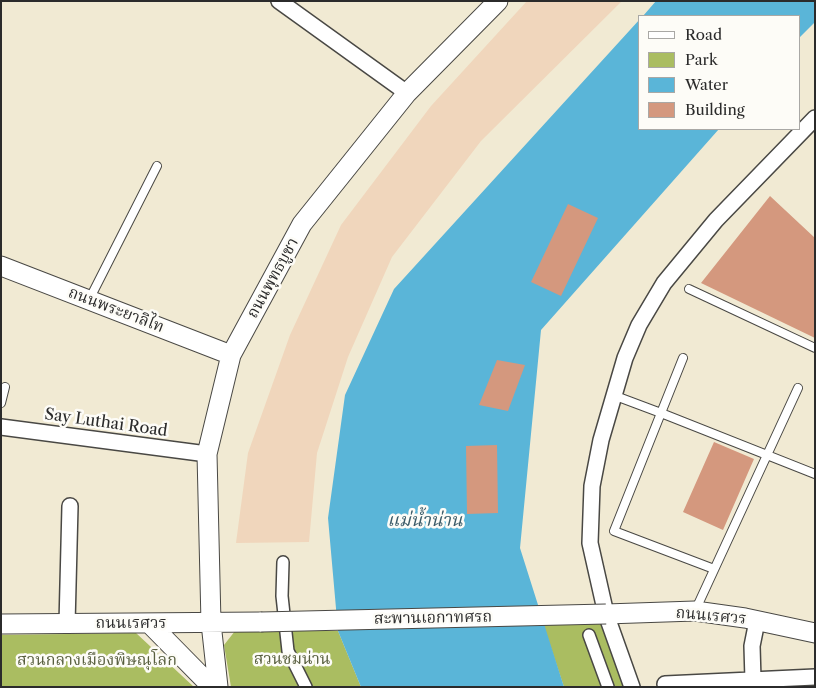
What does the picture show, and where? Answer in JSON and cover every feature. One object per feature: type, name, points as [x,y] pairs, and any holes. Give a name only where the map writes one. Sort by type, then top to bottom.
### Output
[{"type":"street","name":"ถนนพุทธบูชา","points":[[218,687],[211,623],[207,454],[231,355],[302,224],[407,93],[498,1]]},
{"type":"street","points":[[284,2],[407,93]]},
{"type":"street","points":[[632,687],[606,614],[590,543],[592,486],[613,394],[639,325],[664,283],[716,220],[815,118]]},
{"type":"street","name":"ถนนพระยาลิไท","points":[[1,266],[231,355]]},
{"type":"street","name":"Say Luthai Road","points":[[1,427],[207,454]]},
{"type":"street","points":[[67,624],[70,506]]},
{"type":"street","points":[[283,562],[282,596],[288,651],[306,687]]},
{"type":"street","name":"ถนนเรศวร","points":[[606,614],[694,611],[815,633]]},
{"type":"street","name":"สะพานเอกาทศรถ","points":[[261,622],[606,614]]},
{"type":"street","points":[[753,680],[752,646],[757,621]]},
{"type":"street","name":"ถนนเรศวร","points":[[1,624],[261,622]]},
{"type":"street","points":[[149,623],[212,687]]},
{"type":"street","points":[[589,635],[608,687]]},
{"type":"street","points":[[665,684],[815,677]]},
{"type":"lane","points":[[89,300],[157,166]]},
{"type":"lane","points":[[689,289],[815,348]]},
{"type":"lane","points":[[683,358],[614,531],[714,569]]},
{"type":"lane","points":[[1,403],[4,387]]},
{"type":"lane","points":[[694,611],[798,388]]},
{"type":"lane","points":[[613,394],[815,474]]},
{"type":"shaded area","points":[[527,1],[622,1],[481,141],[392,257],[348,357],[317,453],[309,542],[236,543],[248,453],[290,335],[341,225],[431,106]]},
{"type":"green space","points":[[606,614],[632,687],[564,687],[543,624]]},
{"type":"green space","name":"สวนชมน่าน","points":[[235,631],[338,631],[361,687],[231,687],[224,645]]},
{"type":"green space","name":"สวนกลางเมืองพิษณุโลก","points":[[136,633],[194,687],[1,687],[1,635]]},
{"type":"water","points":[[656,1],[815,1],[815,22],[801,36],[801,15],[644,15]]},
{"type":"water","name":"แม่น้ำน่าน","points":[[638,21],[638,130],[718,130],[541,330],[520,548],[564,687],[361,687],[338,631],[328,518],[345,395],[394,289]]},
{"type":"building","points":[[770,196],[815,238],[815,338],[701,283]]},
{"type":"building","points":[[568,204],[598,218],[561,296],[531,282]]},
{"type":"building","points":[[497,360],[525,365],[508,411],[479,405]]},
{"type":"building","points":[[714,442],[754,459],[723,530],[683,512]]},
{"type":"building","points":[[497,445],[498,513],[467,514],[466,446]]}]
